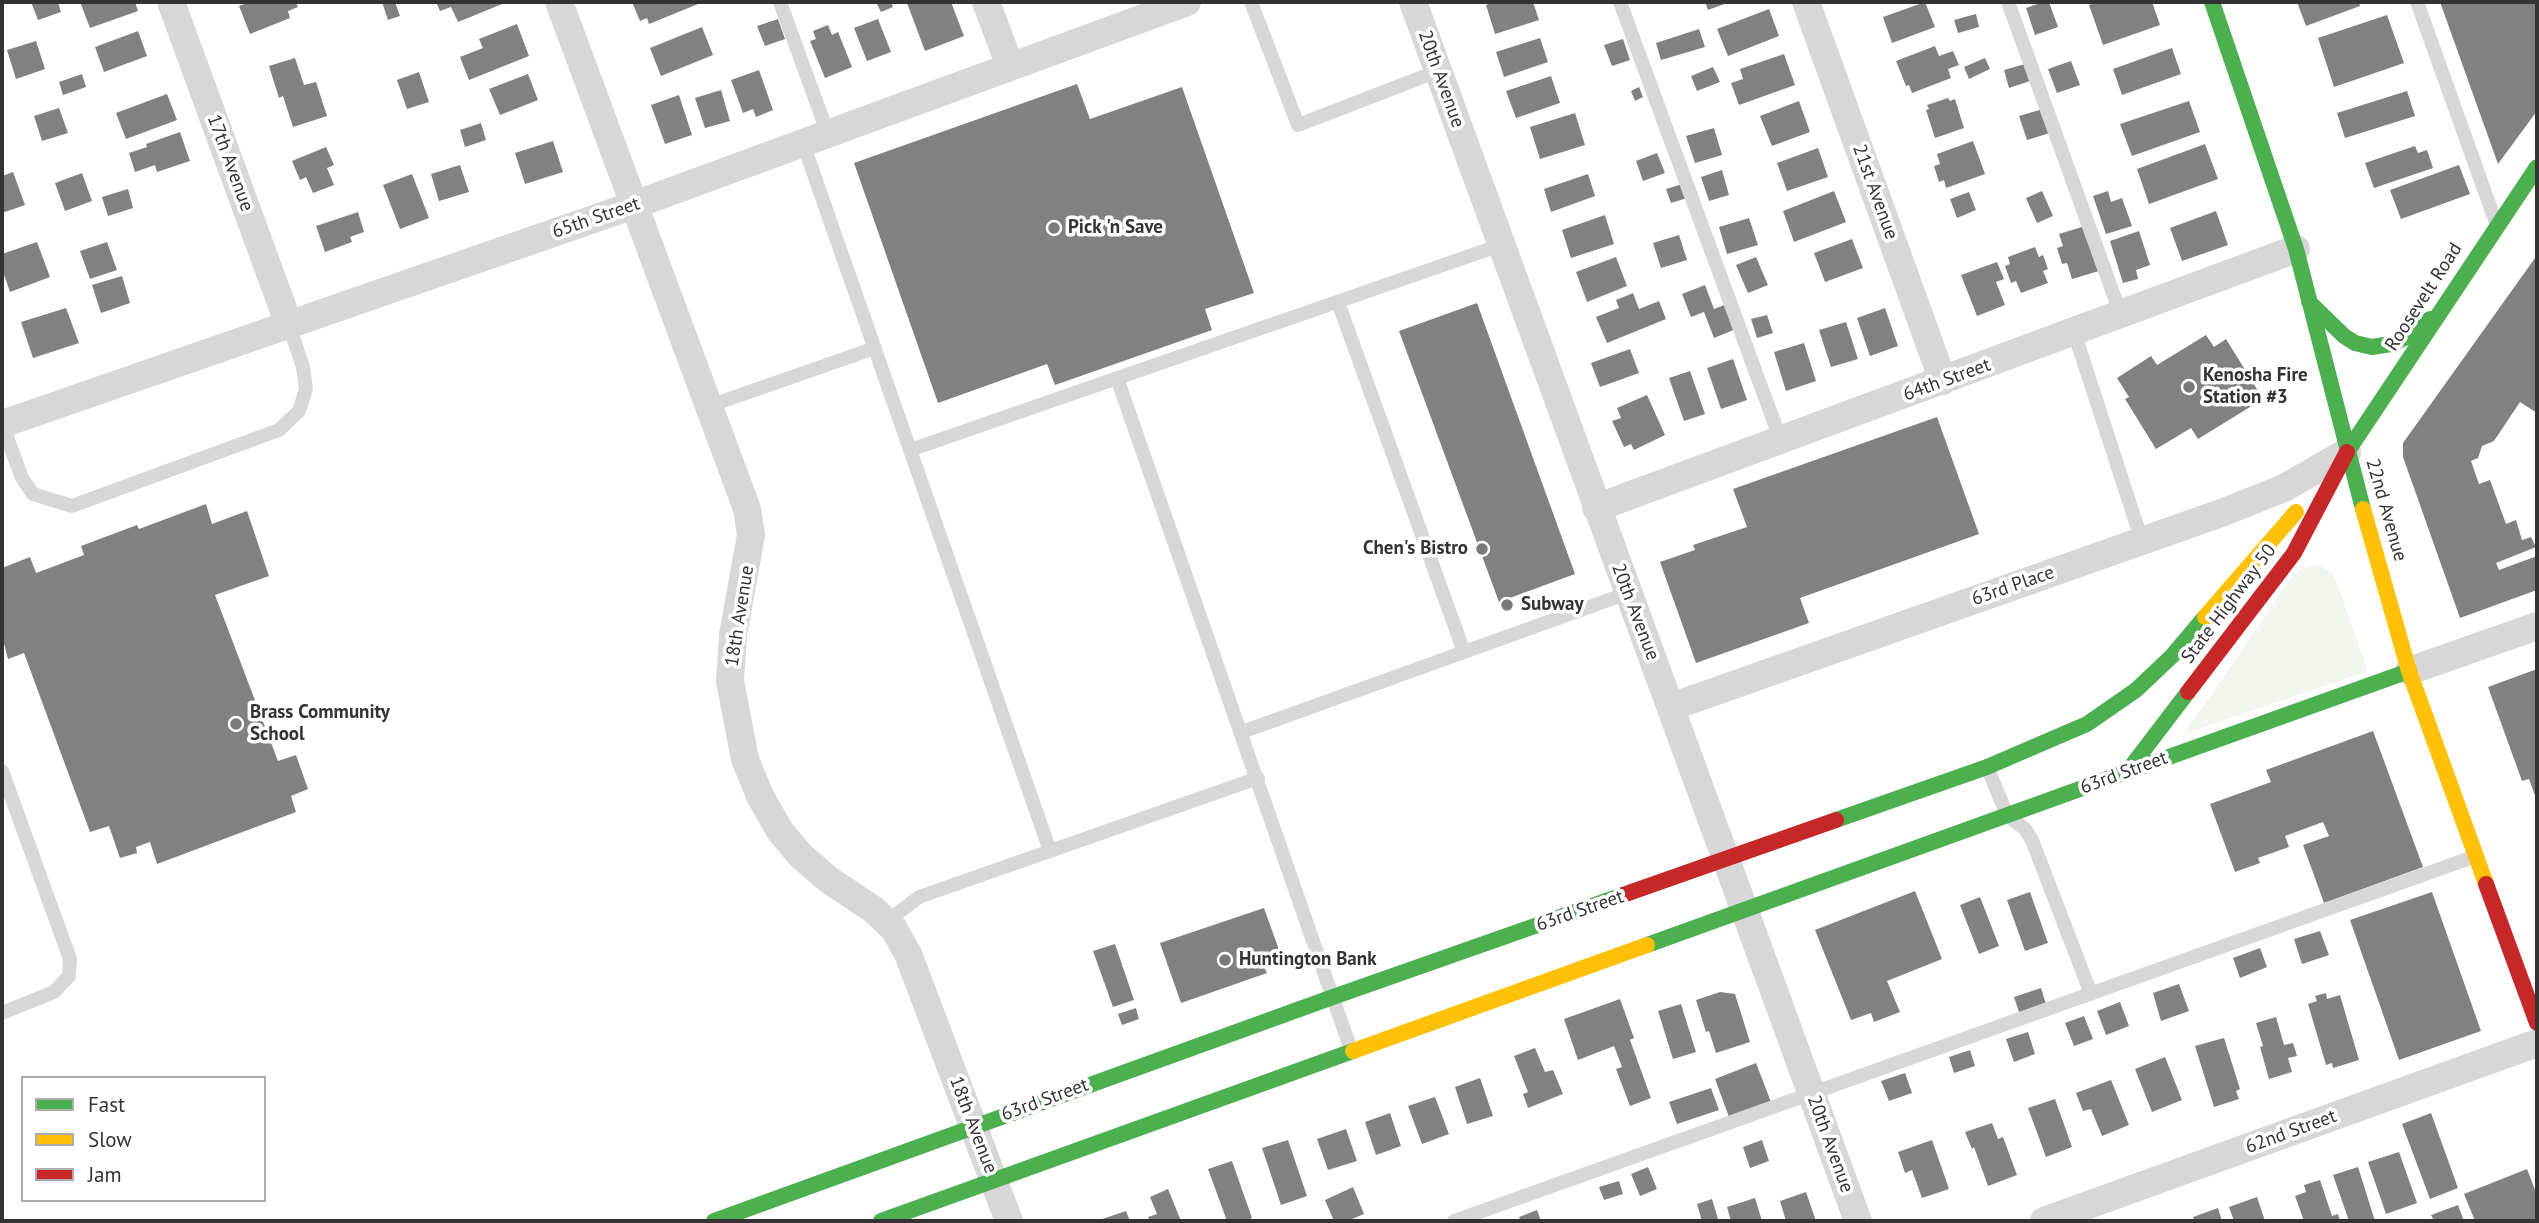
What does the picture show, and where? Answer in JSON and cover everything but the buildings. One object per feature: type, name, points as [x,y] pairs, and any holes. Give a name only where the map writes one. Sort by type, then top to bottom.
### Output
[{"type":"main road","name":"22nd Avenue","points":[[2212,2],[2296,249],[2347,452],[2409,671],[2537,1023]]},
{"type":"main road","name":"Roosevelt Road","points":[[2347,452],[2537,167]]},
{"type":"main road","points":[[2309,302],[2344,336],[2355,343],[2372,346],[2391,344],[2407,337],[2440,311]]},
{"type":"main road","name":"63rd Street","points":[[714,1221],[1333,997],[1987,767],[2087,724],[2136,690],[2172,656],[2347,452]]},
{"type":"main road","name":"State Highway 50","points":[[2127,772],[2294,553],[2347,452]]},
{"type":"main road","name":"63rd Street","points":[[881,1221],[2409,671]]},
{"type":"street","name":"17th Avenue","points":[[171,2],[289,325]]},
{"type":"street","name":"18th Avenue","points":[[559,2],[747,509],[751,535],[733,635],[730,681],[745,759],[760,796],[780,831],[801,856],[828,880],[874,910],[894,929],[908,954],[1009,1221]]},
{"type":"street","points":[[986,2],[1010,66]]},
{"type":"street","name":"65th Street","points":[[2,424],[634,205],[1188,2]]},
{"type":"street","name":"20th Avenue","points":[[1413,2],[1858,1221]]},
{"type":"street","name":"21st Avenue","points":[[1806,2],[1943,381]]},
{"type":"street","name":"64th Street","points":[[1596,508],[2296,249]]},
{"type":"street","name":"63rd Place","points":[[1671,707],[2224,512],[2284,488],[2347,452]]},
{"type":"street","name":"63rd Street","points":[[2409,671],[2537,626]]},
{"type":"street","name":"62nd Street","points":[[2044,1221],[2537,1043]]},
{"type":"lane","points":[[779,2],[875,348],[1050,851]]},
{"type":"lane","points":[[1251,2],[1298,125],[1438,71]]},
{"type":"lane","points":[[1620,2],[1781,440]]},
{"type":"lane","points":[[2008,2],[2121,315]]},
{"type":"lane","points":[[2417,2],[2497,225]]},
{"type":"lane","points":[[911,450],[1501,245]]},
{"type":"lane","points":[[1338,302],[1464,652]]},
{"type":"lane","points":[[2,424],[22,478],[33,494],[72,506],[279,430],[299,411],[306,389],[303,367],[289,325]]},
{"type":"lane","points":[[2074,332],[2142,541]]},
{"type":"lane","points":[[709,406],[875,348]]},
{"type":"lane","points":[[1117,378],[1351,1051]]},
{"type":"lane","points":[[1242,732],[1628,593]]},
{"type":"lane","points":[[1987,767],[2007,815],[2025,829],[2032,840],[2091,994]]},
{"type":"lane","points":[[2,771],[69,959],[69,976],[54,992],[2,1011]]},
{"type":"lane","points":[[886,922],[919,897],[1258,778]]},
{"type":"lane","points":[[1454,1221],[2478,855]]},
{"type":"shaded area","points":[[2311,566],[2321,566],[2335,578],[2368,671],[2184,734],[2293,575]]},
{"type":"traffic: fast","points":[[2212,2],[2296,249],[2363,509]]},
{"type":"traffic: fast","points":[[2347,452],[2537,167]]},
{"type":"traffic: fast","points":[[2309,302],[2344,336],[2355,343],[2372,347],[2391,344],[2407,337],[2430,319]]},
{"type":"traffic: fast","points":[[1836,820],[1987,767],[2087,724],[2136,690],[2172,656],[2205,617]]},
{"type":"traffic: fast","points":[[2127,772],[2409,671]]},
{"type":"traffic: fast","points":[[1647,945],[2127,772],[2188,692]]},
{"type":"traffic: fast","points":[[714,1221],[1620,896]]},
{"type":"traffic: fast","points":[[881,1221],[1353,1051]]},
{"type":"traffic: slow","points":[[2363,509],[2409,671],[2486,884]]},
{"type":"traffic: slow","points":[[2205,617],[2296,512]]},
{"type":"traffic: slow","points":[[1353,1051],[1647,945]]},
{"type":"traffic: jam","points":[[2188,692],[2294,553],[2347,452]]},
{"type":"traffic: jam","points":[[1620,896],[1836,820]]},
{"type":"traffic: jam","points":[[2486,884],[2537,1023]]},
{"type":"place","name":"Pick 'n Save","points":[[1054,228]]},
{"type":"place","name":"Kenosha Fire Station #3","points":[[2189,387]]},
{"type":"place","name":"Chen's Bistro","points":[[1482,549]]},
{"type":"place","name":"Subway","points":[[1507,605]]},
{"type":"place","name":"Brass Community School","points":[[236,724]]},
{"type":"place","name":"Huntington Bank","points":[[1225,960]]}]
